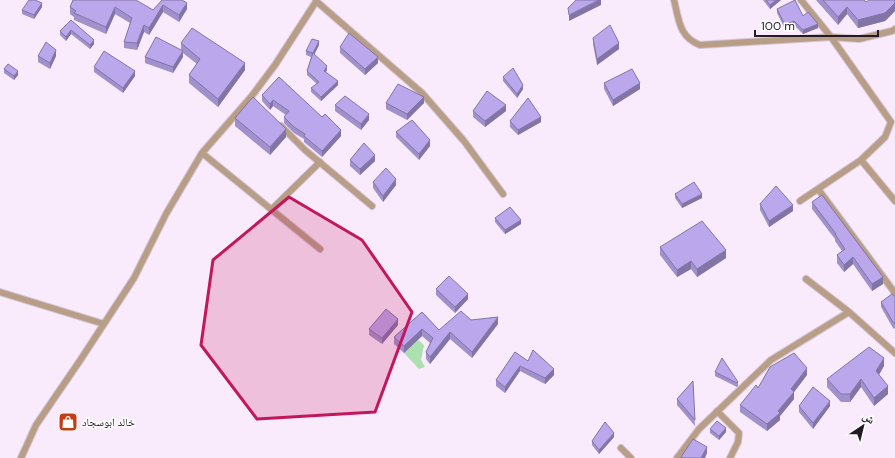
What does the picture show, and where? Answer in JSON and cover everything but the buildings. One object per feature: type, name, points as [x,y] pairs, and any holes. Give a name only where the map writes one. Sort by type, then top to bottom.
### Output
[{"type":"street","points":[[674,0],[681,27],[685,35],[692,42],[700,45],[832,37],[859,39],[894,31]]},
{"type":"street","points":[[800,201],[861,160],[885,137],[891,122],[832,37],[801,0]]},
{"type":"street","points":[[21,458],[36,425],[134,278],[166,214],[202,153],[251,97],[275,65],[316,1],[422,93],[464,141],[503,194]]},
{"type":"street","points":[[251,97],[256,102]]},
{"type":"street","points":[[278,123],[305,150],[372,206]]},
{"type":"street","points":[[202,153],[320,249]]},
{"type":"street","points":[[861,160],[895,201]]},
{"type":"street","points":[[272,209],[320,162]]},
{"type":"street","points":[[818,189],[895,293]]},
{"type":"street","points":[[806,279],[849,312],[895,353]]},
{"type":"street","points":[[0,292],[104,324]]},
{"type":"street","points":[[677,458],[717,411],[770,360],[849,312]]},
{"type":"street","points":[[717,411],[739,433],[738,442],[730,458]]},
{"type":"street","points":[[621,448],[631,458]]},
{"type":"highlighted area","points":[[289,197],[362,240],[412,312],[375,412],[257,419],[201,345],[213,260]]},
{"type":"green space","points":[[418,340],[424,345],[421,360],[425,367],[419,369],[404,353]]},
{"type":"place","name":"خالد ابوسجاد","points":[[68,422]]}]
